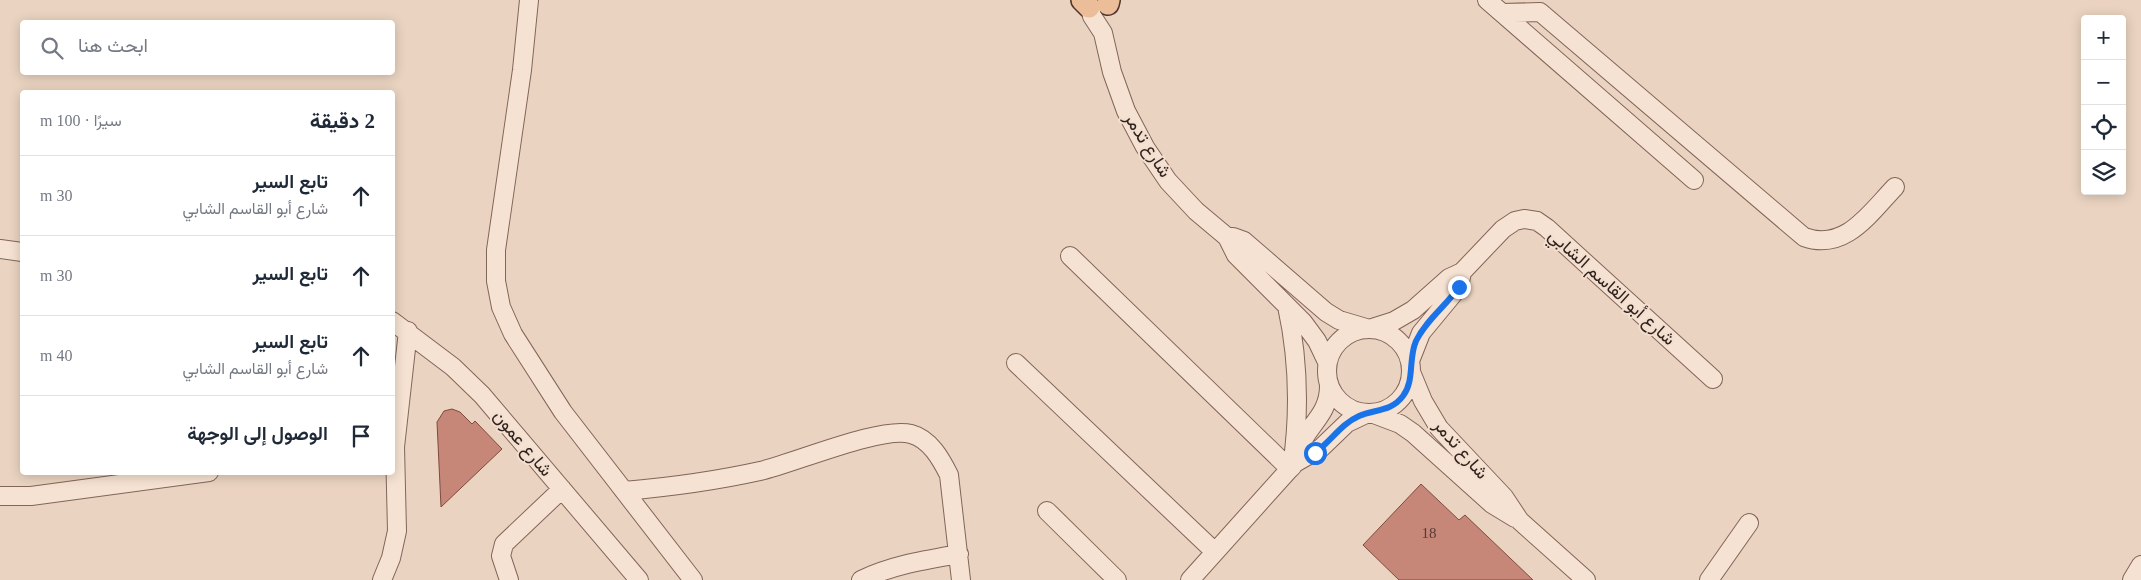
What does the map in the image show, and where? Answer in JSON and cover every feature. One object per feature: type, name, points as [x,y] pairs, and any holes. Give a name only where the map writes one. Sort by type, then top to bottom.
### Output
[{"type":"street","points":[[529,0],[522,70],[496,250],[496,281],[501,306],[512,334],[563,412],[693,580]]},
{"type":"street","points":[[1487,0],[1694,180]]},
{"type":"street","name":"شارع تدمر","points":[[1097,2],[1092,16],[1103,32],[1112,72],[1126,111],[1145,147],[1168,181],[1196,211],[1227,238],[1236,254],[1311,331],[1327,362]]},
{"type":"street","points":[[1503,13],[1540,12],[1804,237],[1815,241],[1830,241],[1854,229],[1895,186]]},
{"type":"street","name":"شارع أبو القاسم الشابي","points":[[1370,329],[1404,316],[1449,278],[1462,272],[1503,229],[1516,221],[1524,219],[1537,221],[1547,228],[1713,379]]},
{"type":"street","name":"شارع تدمر","points":[[1227,238],[1233,237],[1244,241],[1326,312],[1339,320],[1370,329]]},
{"type":"street","points":[[0,249],[20,252]]},
{"type":"street","points":[[1070,256],[1292,466]]},
{"type":"street","name":"شارع أبو القاسم الشابي","points":[[1411,366],[1421,333],[1459,287],[1462,272]]},
{"type":"street","points":[[1287,306],[1293,332],[1298,386],[1298,413],[1292,466]]},
{"type":"street","name":"شارع عمون","points":[[395,323],[453,367],[482,395],[639,580]]},
{"type":"street","points":[[1370,329],[1385,332],[1396,339],[1405,349],[1411,366],[1409,384],[1404,396],[1394,405],[1383,411],[1369,413],[1355,411],[1344,406],[1335,397],[1329,386],[1326,374],[1327,362],[1339,340],[1349,333],[1370,329]]},
{"type":"street","points":[[395,440],[408,331]]},
{"type":"street","points":[[1016,363],[1215,552]]},
{"type":"street","name":"شارع تدمر","points":[[1411,366],[1423,401],[1439,428],[1504,497],[1520,521]]},
{"type":"street","points":[[1292,466],[1298,447],[1326,406],[1329,386]]},
{"type":"street","points":[[1190,580],[1292,466],[1321,448],[1347,423],[1369,413]]},
{"type":"street","name":"شارع تدمر","points":[[1369,413],[1385,418],[1413,433],[1492,504],[1520,521],[1586,580]]},
{"type":"street","points":[[624,491],[672,487],[761,471],[868,438],[912,434],[930,445],[949,475],[961,580]]},
{"type":"street","points":[[0,496],[31,496],[183,475]]},
{"type":"street","points":[[382,580],[391,558],[397,531],[395,475]]},
{"type":"street","points":[[509,580],[501,556],[504,544],[562,489]]},
{"type":"street","points":[[1047,511],[1117,580]]},
{"type":"street","points":[[1709,580],[1749,523]]},
{"type":"street","points":[[861,580],[882,570],[909,562],[959,554]]},
{"type":"street","points":[[2132,580],[2141,566]]},
{"type":"building","points":[[452,409],[460,412],[472,424],[475,421],[502,449],[441,507],[437,422],[444,411]]},
{"type":"building","points":[[1421,484],[1459,520],[1465,515],[1533,580],[1399,580],[1363,545]]},
{"type":"route","points":[[1315,453],[1353,419],[1368,413],[1383,411],[1394,405],[1404,396],[1409,384],[1410,361],[1416,342],[1427,324],[1459,287]]}]
